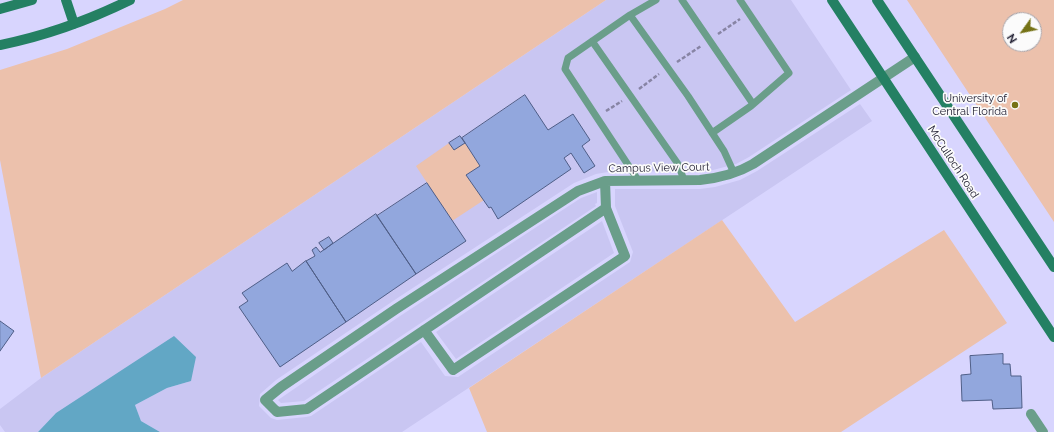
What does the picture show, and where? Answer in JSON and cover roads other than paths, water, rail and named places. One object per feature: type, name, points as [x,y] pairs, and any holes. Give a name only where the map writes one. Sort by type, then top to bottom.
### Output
[{"type":"main road","points":[[0,9],[32,0]]},
{"type":"main road","points":[[66,0],[74,24]]},
{"type":"main road","points":[[0,45],[22,41],[74,24],[130,0]]},
{"type":"main road","name":"McCulloch Road","points":[[832,0],[1054,337]]},
{"type":"main road","points":[[877,0],[1054,267]]},
{"type":"street","name":"Campus View Court","points":[[424,330],[307,409],[277,412],[265,400],[280,387],[396,309],[578,191],[605,181],[714,179],[734,174],[753,164],[915,57]]},
{"type":"street","points":[[605,181],[606,208],[625,256],[453,370],[424,330],[606,208]]},
{"type":"street","points":[[1031,414],[1043,432]]},
{"type":"lane","points":[[638,180],[565,69],[568,58],[630,15],[656,0]]},
{"type":"lane","points":[[682,0],[753,104]]},
{"type":"lane","points":[[712,133],[753,104],[790,74],[740,0]]},
{"type":"lane","points":[[630,15],[688,96],[724,151],[734,174]]},
{"type":"lane","points":[[592,41],[678,164],[684,180]]},
{"type":"place","name":"University of Central Florida","points":[[1015,105]]}]
